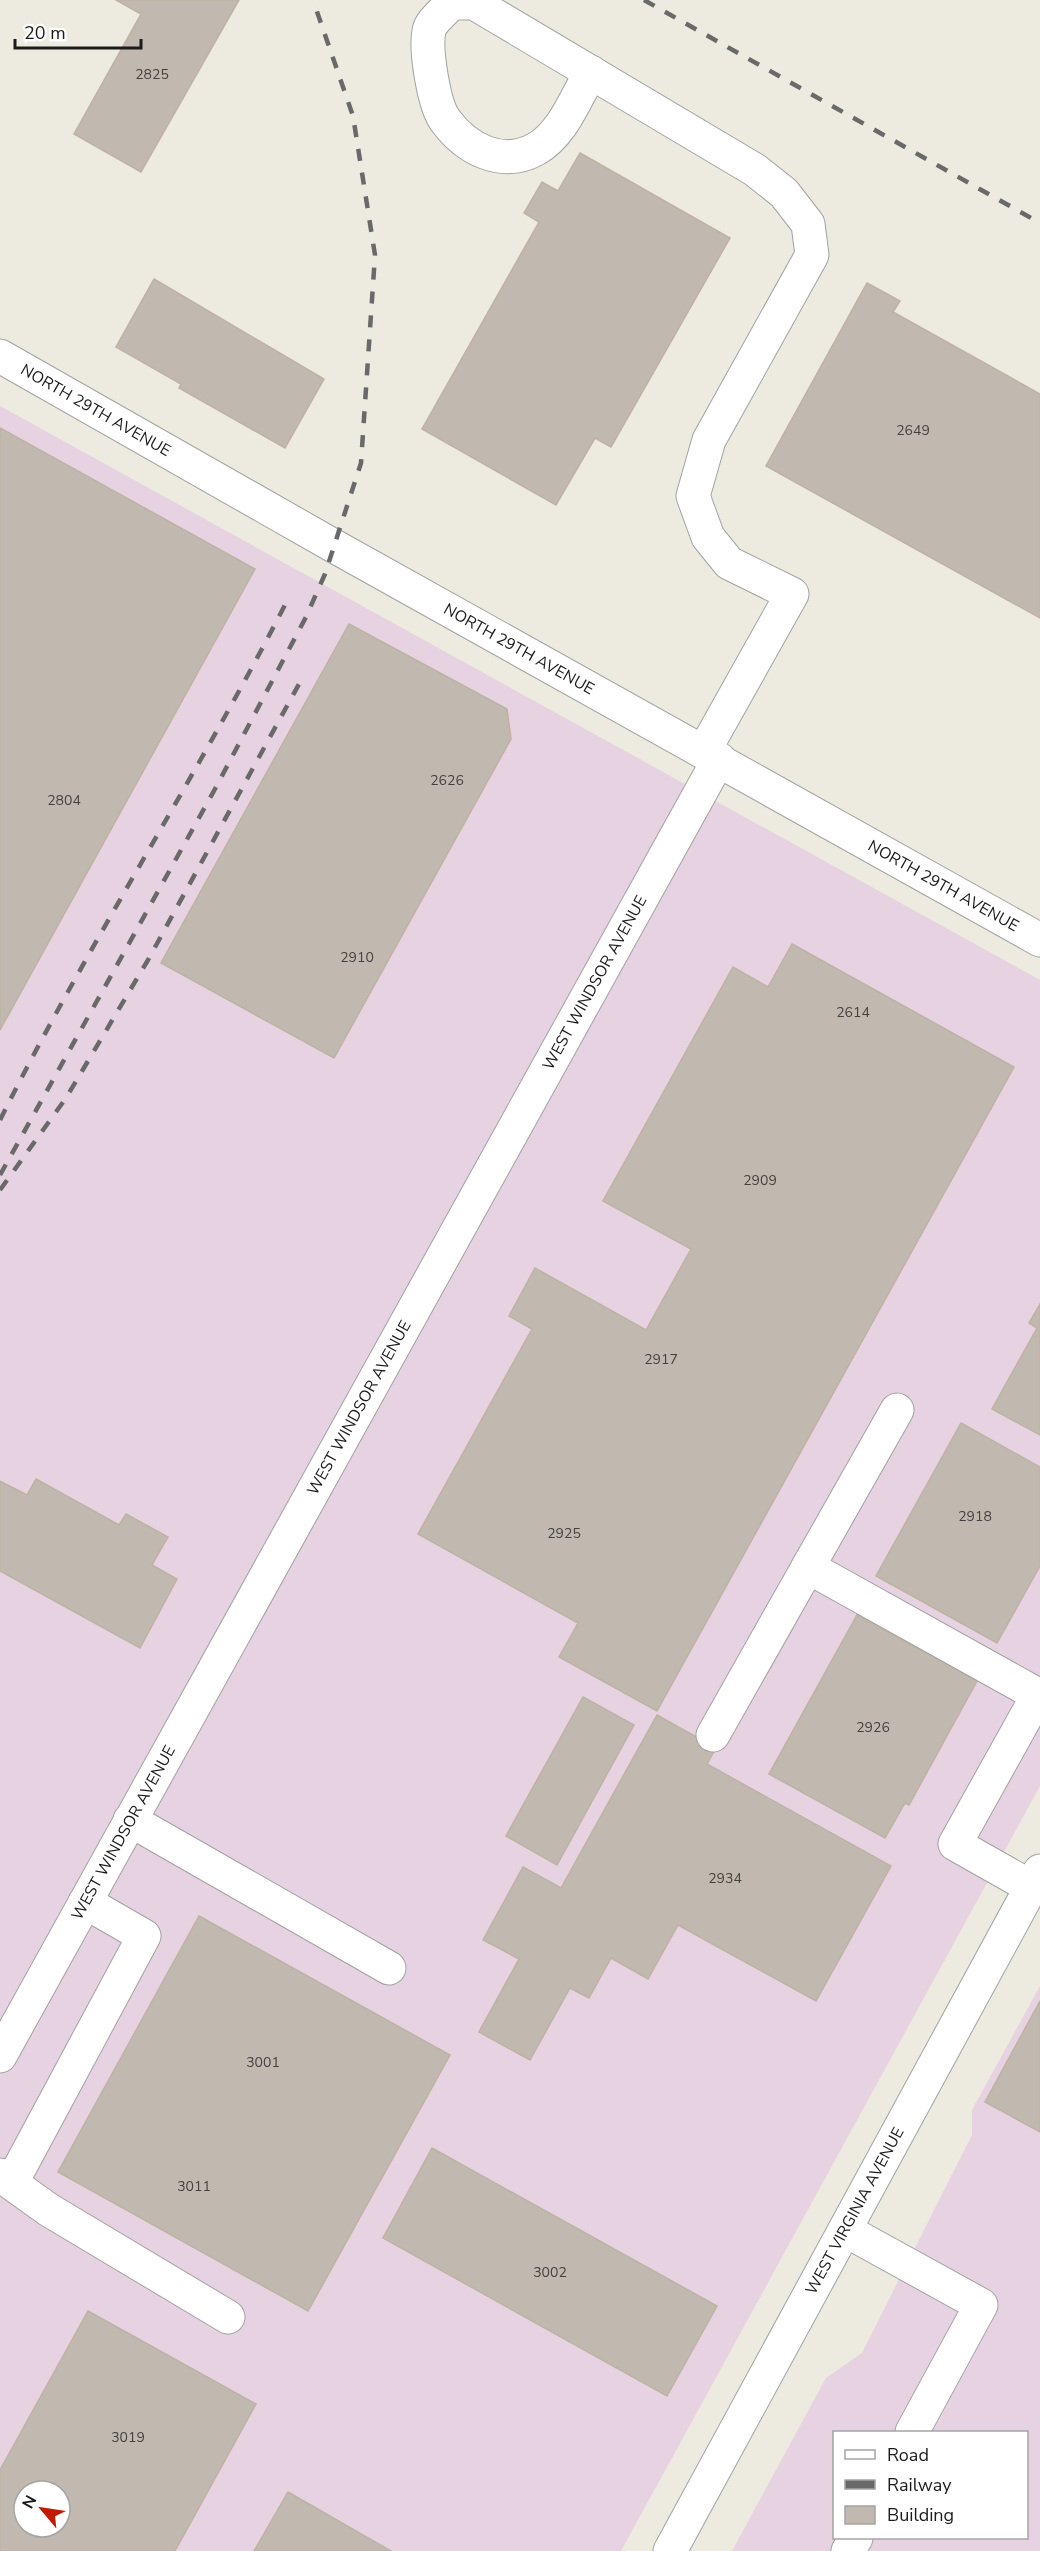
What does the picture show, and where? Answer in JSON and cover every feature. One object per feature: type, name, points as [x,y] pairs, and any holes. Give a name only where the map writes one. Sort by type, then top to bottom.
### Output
[{"type":"street","points":[[451,3],[474,3],[591,72],[557,131],[536,149],[512,157],[494,157],[466,142],[444,119],[428,64],[429,29],[451,3]]},
{"type":"street","name":"WEST WINDSOR AVENUE","points":[[0,2056],[711,755],[792,594],[729,563],[708,537],[693,496],[709,440],[812,255],[808,224],[784,193],[755,170],[591,72]]},
{"type":"street","name":"NORTH 29TH AVENUE","points":[[0,356],[334,546],[1040,940]]},
{"type":"street","points":[[713,1735],[897,1410]]},
{"type":"street","points":[[808,1567],[1039,1696],[955,1844],[1035,1879]]},
{"type":"street","points":[[130,1820],[389,1968]]},
{"type":"street","name":"WEST VIRGINIA AVENUE","points":[[670,2551],[1035,1879]]},
{"type":"street","points":[[85,1902],[144,1936],[6,2179],[49,2210],[228,2317]]},
{"type":"street","points":[[845,2230],[981,2305],[913,2431]]},
{"type":"shaded area","points":[[0,406],[1040,980],[1040,1786],[621,2551],[0,2551]]},
{"type":"shaded area","points":[[1040,1986],[1040,2551],[732,2551],[826,2378],[862,2353],[972,2135],[972,2110]]},
{"type":"building","points":[[116,0],[239,0],[141,172],[74,134],[141,14]]},
{"type":"building","points":[[580,153],[730,238],[611,447],[595,438],[556,505],[422,429],[539,222],[524,213],[542,182],[558,191]]},
{"type":"building","points":[[154,279],[324,379],[285,448],[179,388],[181,384],[116,347]]},
{"type":"building","points":[[867,283],[900,301],[893,312],[1040,394],[1040,618],[766,466]]},
{"type":"building","points":[[0,428],[255,569],[0,1030]]},
{"type":"building","points":[[349,624],[507,709],[511,739],[334,1058],[161,963]]},
{"type":"building","points":[[792,944],[1014,1067],[657,1711],[559,1657],[578,1623],[418,1534],[532,1329],[509,1316],[535,1268],[646,1330],[691,1249],[603,1201],[733,967],[768,987]]},
{"type":"building","points":[[1040,1304],[1040,1435],[992,1409],[1037,1328],[1029,1323]]},
{"type":"building","points":[[961,1423],[1040,1467],[1040,1566],[997,1643],[876,1576]]},
{"type":"building","points":[[36,1479],[119,1525],[126,1514],[168,1537],[152,1565],[177,1579],[140,1648],[0,1571],[0,1481],[27,1495]]},
{"type":"building","points":[[857,1615],[977,1681],[909,1805],[905,1803],[885,1838],[769,1774]]},
{"type":"building","points":[[583,1697],[634,1725],[557,1865],[506,1836]]},
{"type":"building","points":[[657,1715],[716,1748],[707,1764],[891,1866],[816,2001],[678,1925],[648,1979],[611,1958],[589,1998],[570,1988],[530,2060],[479,2032],[519,1959],[483,1940],[523,1867],[561,1888]]},
{"type":"building","points":[[199,1916],[450,2055],[308,2311],[58,2172]]},
{"type":"building","points":[[1040,2001],[1040,2132],[985,2102]]},
{"type":"building","points":[[432,2148],[717,2306],[667,2396],[383,2238]]},
{"type":"building","points":[[88,2311],[256,2404],[175,2551],[0,2551],[0,2470]]},
{"type":"building","points":[[288,2492],[391,2551],[254,2551]]},
{"type":"railway","points":[[0,1175],[215,789],[306,617],[325,574],[361,463],[375,255],[353,116],[313,0]]},
{"type":"railway","points":[[644,0],[1040,223]]},
{"type":"railway","points":[[0,1120],[69,990],[216,733],[286,603]]},
{"type":"railway","points":[[0,1190],[66,1098],[148,960],[299,684]]}]
